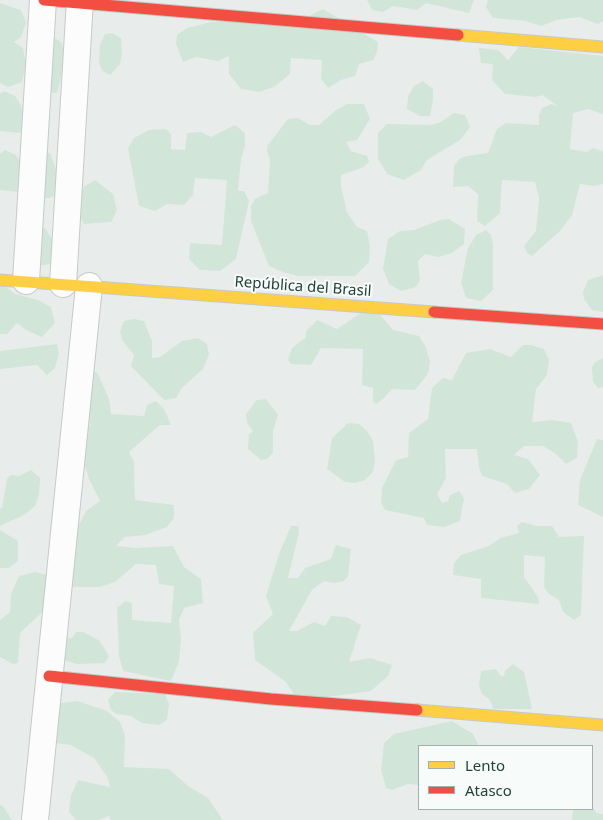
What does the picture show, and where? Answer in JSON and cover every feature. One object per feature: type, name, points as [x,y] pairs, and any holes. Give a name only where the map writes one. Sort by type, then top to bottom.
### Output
[{"type":"street","points":[[26,282],[44,0],[603,48]]},
{"type":"street","points":[[62,284],[80,2]]},
{"type":"street","name":"República del Brasil","points":[[0,280],[603,324]]},
{"type":"street","points":[[35,820],[89,286]]},
{"type":"street","points":[[50,676],[271,699],[603,725]]},
{"type":"green space","points":[[367,0],[474,0],[469,13],[426,3],[417,10],[393,6],[383,12],[372,10]]},
{"type":"green space","points":[[488,0],[603,0],[603,21],[598,24],[579,17],[557,20],[541,26],[526,21],[493,18],[486,7]]},
{"type":"green space","points":[[0,3],[21,10],[26,23],[21,37],[14,42],[23,48],[26,64],[22,82],[8,87],[0,83]]},
{"type":"green space","points":[[323,9],[378,42],[377,52],[373,60],[359,64],[355,76],[341,80],[328,88],[321,79],[322,60],[291,58],[290,74],[274,87],[259,92],[241,89],[229,74],[229,56],[218,61],[196,57],[183,62],[176,44],[177,35],[187,28],[211,22],[309,16]]},
{"type":"green space","points":[[112,33],[121,38],[122,53],[120,64],[110,75],[102,71],[99,62],[100,45],[105,34]]},
{"type":"green space","points":[[53,37],[61,42],[66,58],[57,93],[45,92]]},
{"type":"green space","points":[[519,47],[603,56],[603,114],[588,109],[573,113],[570,149],[587,152],[593,148],[603,151],[603,184],[594,186],[580,184],[572,215],[560,231],[532,256],[527,253],[524,246],[536,231],[539,198],[535,182],[502,180],[500,213],[485,226],[477,221],[478,194],[468,186],[453,187],[454,166],[459,159],[488,153],[497,129],[506,123],[539,125],[539,115],[542,108],[551,104],[558,106],[542,95],[536,97],[505,94],[492,80],[493,64],[481,63],[479,48],[498,50],[508,60]]},
{"type":"green space","points":[[423,81],[433,89],[430,116],[420,116],[407,109],[408,96],[414,86]]},
{"type":"green space","points":[[4,91],[15,96],[21,105],[24,121],[20,133],[0,131],[0,94]]},
{"type":"green space","points":[[347,104],[364,104],[370,119],[357,140],[346,142],[351,151],[367,156],[369,162],[364,167],[341,175],[341,187],[347,212],[357,227],[367,231],[370,246],[369,262],[355,276],[298,276],[280,271],[269,266],[251,221],[251,206],[255,199],[268,193],[270,160],[267,151],[268,145],[288,119],[298,118],[310,125],[319,125],[336,110]]},
{"type":"green space","points":[[453,113],[465,115],[470,127],[460,140],[427,160],[421,170],[404,180],[387,174],[378,159],[378,133],[387,124],[431,125],[441,122]]},
{"type":"green space","points":[[235,125],[245,133],[245,146],[241,158],[238,191],[244,191],[249,201],[236,259],[220,271],[200,270],[189,259],[190,243],[222,245],[227,180],[195,178],[193,195],[184,205],[167,204],[155,211],[139,206],[128,148],[134,138],[149,130],[166,129],[171,134],[171,149],[185,150],[187,133],[201,132],[211,137]]},
{"type":"green space","points":[[5,150],[16,155],[22,164],[21,192],[0,190],[0,154]]},
{"type":"green space","points":[[36,152],[50,153],[56,169],[64,178],[62,193],[49,198],[36,198]]},
{"type":"green space","points":[[95,180],[113,194],[117,210],[111,222],[84,224],[75,209],[77,196],[85,186]]},
{"type":"green space","points":[[449,219],[465,229],[464,244],[452,253],[438,257],[425,254],[418,261],[420,280],[416,287],[401,291],[389,284],[383,269],[388,239],[400,231],[414,230],[440,220]]},
{"type":"green space","points":[[36,226],[45,228],[53,241],[52,264],[37,266]]},
{"type":"green space","points":[[486,230],[491,235],[493,244],[493,290],[481,301],[466,298],[461,283],[468,248],[476,235]]},
{"type":"green space","points":[[603,275],[603,312],[592,310],[584,299],[583,292],[588,280]]},
{"type":"green space","points":[[0,282],[15,294],[38,300],[51,307],[55,323],[42,337],[26,330],[17,323],[7,334],[0,334]]},
{"type":"green space","points":[[377,311],[393,330],[419,336],[426,347],[430,362],[428,374],[415,390],[392,389],[376,404],[373,401],[373,388],[362,385],[363,349],[321,348],[311,365],[291,364],[288,360],[292,348],[306,337],[306,331],[317,320],[337,329],[361,313]]},
{"type":"green space","points":[[134,319],[144,321],[152,341],[152,358],[160,357],[182,341],[198,338],[207,344],[209,355],[203,369],[182,388],[176,398],[164,400],[131,366],[134,355],[122,340],[120,331],[124,321]]},
{"type":"green space","points":[[57,344],[59,354],[55,368],[47,375],[37,365],[0,369],[0,351]]},
{"type":"green space","points":[[523,345],[544,349],[549,360],[547,375],[536,389],[532,422],[552,420],[571,423],[578,442],[577,458],[566,464],[556,454],[543,446],[524,446],[514,455],[528,459],[540,475],[529,489],[515,493],[507,484],[482,476],[477,449],[445,449],[446,478],[437,494],[442,503],[448,501],[450,495],[459,491],[464,498],[460,521],[444,527],[427,525],[424,518],[385,510],[381,502],[382,488],[396,460],[408,457],[409,433],[428,419],[432,388],[443,378],[452,380],[466,353],[490,349],[511,357]]},
{"type":"green space","points":[[603,358],[603,387],[598,388],[593,382],[592,367],[595,362]]},
{"type":"green space","points":[[85,372],[97,372],[109,399],[111,414],[144,416],[147,405],[156,401],[164,409],[171,425],[160,425],[129,452],[134,462],[135,500],[174,505],[174,518],[167,527],[145,535],[125,537],[116,546],[135,548],[173,546],[184,567],[201,579],[203,603],[184,608],[179,620],[181,638],[179,662],[171,681],[123,671],[119,656],[117,608],[125,601],[132,603],[132,620],[171,623],[174,586],[159,584],[156,565],[136,564],[115,582],[100,587],[71,587],[74,535],[86,511],[100,501],[89,479],[78,443],[84,430],[91,425],[81,415]]},
{"type":"green space","points":[[266,399],[278,415],[273,430],[273,453],[267,459],[261,460],[248,449],[249,434],[253,432],[247,422],[246,414],[257,400]]},
{"type":"green space","points":[[348,423],[359,424],[367,431],[373,441],[375,461],[373,472],[365,480],[355,483],[345,482],[327,469],[332,438]]},
{"type":"green space","points":[[597,439],[603,440],[603,517],[578,505],[580,480]]},
{"type":"green space","points":[[31,470],[40,478],[39,495],[35,506],[24,515],[0,526],[0,508],[2,508],[7,479],[11,475],[19,476]]},
{"type":"green space","points":[[522,522],[536,526],[552,526],[559,537],[584,536],[581,615],[574,620],[563,612],[559,600],[549,594],[544,587],[545,557],[524,555],[524,577],[538,597],[539,604],[481,598],[481,579],[453,575],[454,563],[461,555],[489,546],[500,538],[519,533],[517,526]]},
{"type":"green space","points":[[291,526],[298,526],[299,533],[288,578],[298,578],[305,568],[331,559],[336,545],[351,549],[348,576],[344,581],[335,583],[324,581],[312,590],[289,631],[297,631],[314,622],[325,626],[331,616],[347,617],[361,625],[349,662],[370,658],[392,665],[388,676],[371,691],[298,701],[286,682],[255,660],[253,633],[273,614],[266,596],[279,554]]},
{"type":"green space","points":[[0,530],[18,541],[18,561],[9,568],[0,568]]},
{"type":"green space","points":[[35,572],[52,576],[51,604],[20,633],[18,663],[13,664],[0,657],[0,620],[10,612],[11,594],[19,576]]},
{"type":"green space","points":[[76,632],[83,632],[100,641],[109,656],[105,663],[77,664],[61,659],[61,638],[72,638]]},
{"type":"green space","points":[[513,664],[524,672],[532,709],[493,709],[490,700],[482,694],[479,686],[481,671],[496,669],[501,676],[504,676],[505,671]]},
{"type":"green space","points":[[115,692],[165,694],[169,704],[167,720],[159,725],[142,723],[131,716],[116,714],[111,710],[108,700]]},
{"type":"green space","points":[[78,701],[107,711],[120,722],[125,736],[124,767],[169,769],[188,786],[208,798],[223,820],[111,820],[109,816],[99,820],[76,820],[69,812],[71,795],[78,780],[110,787],[108,778],[94,758],[71,745],[55,743],[51,711],[61,703]]},
{"type":"green space","points":[[452,721],[473,734],[478,745],[418,745],[418,785],[408,784],[392,790],[386,788],[381,770],[384,743],[394,734]]},
{"type":"green space","points":[[0,805],[3,806],[12,820],[0,820]]},
{"type":"green space","points":[[593,808],[597,813],[603,814],[603,820],[572,820],[573,810],[593,810]]},
{"type":"traffic: slow","points":[[458,35],[603,47]]},
{"type":"traffic: slow","points":[[0,280],[434,312]]},
{"type":"traffic: slow","points":[[417,710],[603,725]]},
{"type":"traffic: jam","points":[[44,0],[458,35]]},
{"type":"traffic: jam","points":[[434,312],[603,324]]},
{"type":"traffic: jam","points":[[49,676],[271,699],[417,710]]}]
